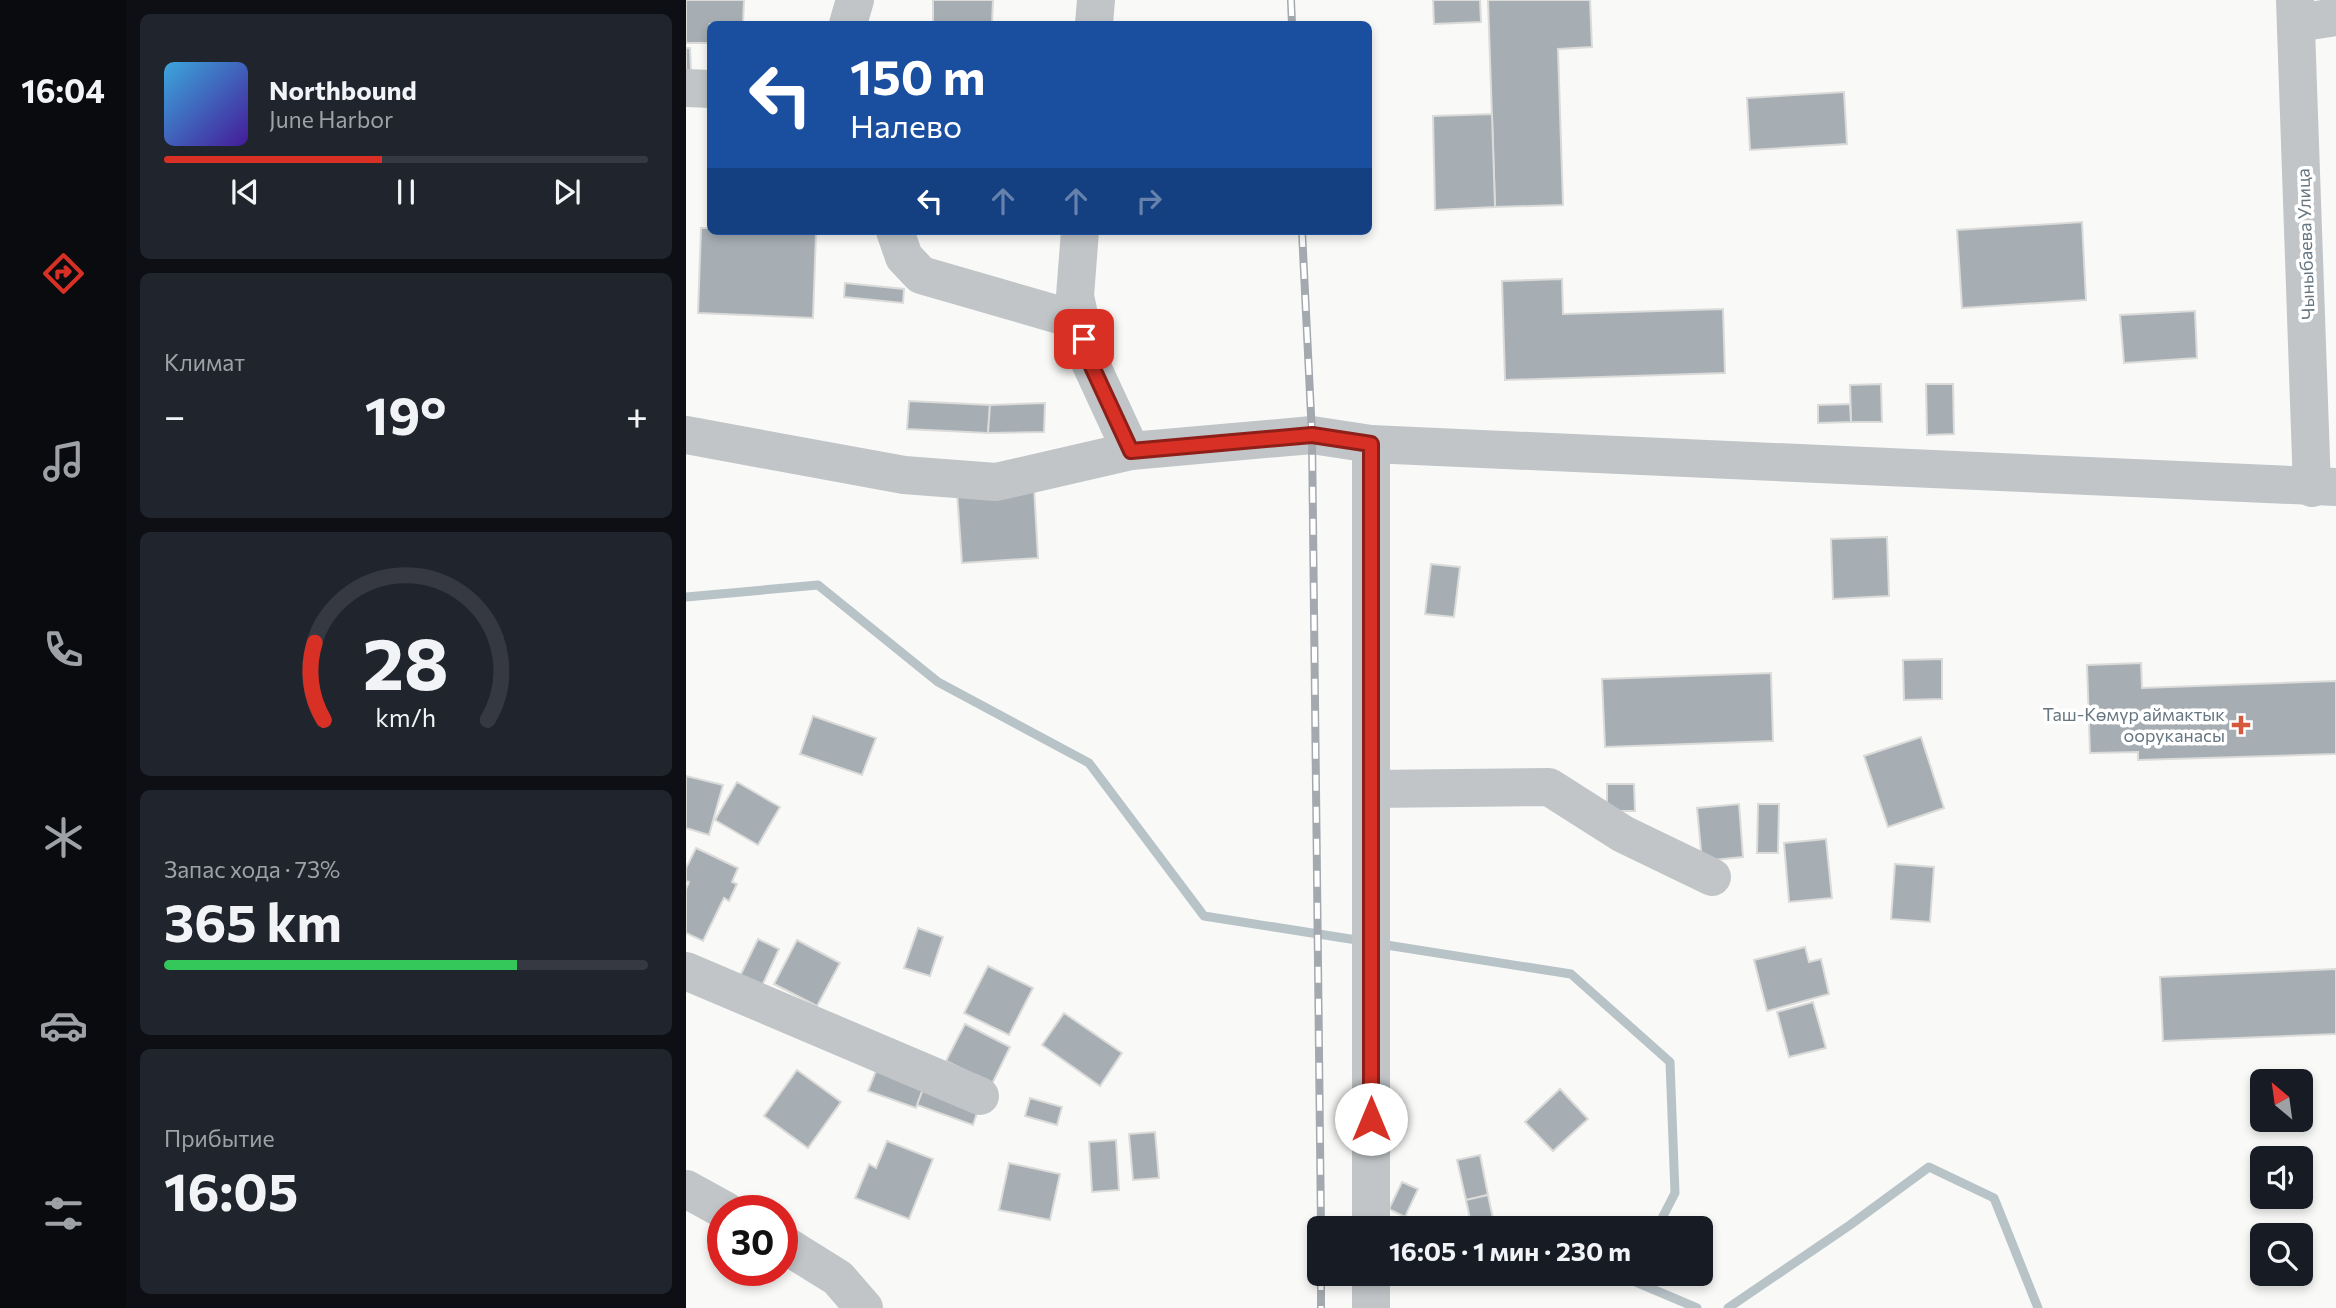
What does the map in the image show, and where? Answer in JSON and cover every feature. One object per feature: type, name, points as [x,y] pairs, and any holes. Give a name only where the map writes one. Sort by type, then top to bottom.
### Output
[{"type":"street","points":[[849,21],[855,0]]},
{"type":"street","points":[[1094,21],[1096,0]]},
{"type":"street","points":[[2296,11],[2336,17]]},
{"type":"street","name":"Чыныбаева Улица","points":[[2296,11],[2324,488]]},
{"type":"street","points":[[686,88],[707,89]]},
{"type":"street","points":[[896,235],[904,257],[921,275],[1080,321]]},
{"type":"street","points":[[1080,235],[1075,296],[1088,358],[1131,451]]},
{"type":"street","points":[[686,435],[904,475],[996,482],[1131,451],[1312,435],[1371,444],[2324,488]]},
{"type":"street","points":[[1371,444],[1371,1216]]},
{"type":"street","points":[[1371,789],[1549,787],[1623,834],[1712,877]]},
{"type":"street","points":[[686,971],[980,1096]]},
{"type":"street","points":[[686,1189],[707,1201]]},
{"type":"street","points":[[798,1253],[838,1278],[863,1308]]},
{"type":"street","points":[[1371,1286],[1371,1308]]},
{"type":"building","points":[[686,0],[744,0],[743,21],[707,21],[707,43],[686,43]]},
{"type":"building","points":[[933,0],[993,0],[992,21],[933,21]]},
{"type":"building","points":[[1433,0],[1480,0],[1481,22],[1434,24]]},
{"type":"building","points":[[1488,0],[1590,0],[1592,47],[1558,49],[1563,205],[1495,207]]},
{"type":"building","points":[[686,48],[690,48],[691,72],[686,72]]},
{"type":"building","points":[[1844,92],[1847,144],[1750,150],[1747,98]]},
{"type":"building","points":[[1492,114],[1495,207],[1435,210],[1433,116]]},
{"type":"building","points":[[2082,222],[2086,300],[1962,308],[1957,230]]},
{"type":"building","points":[[701,228],[707,228],[707,235],[816,235],[813,318],[698,313]]},
{"type":"building","points":[[1562,279],[1563,314],[1723,309],[1725,373],[1505,380],[1502,281]]},
{"type":"building","points":[[845,283],[904,289],[903,303],[844,297]]},
{"type":"building","points":[[2195,311],[2197,358],[2124,363],[2120,315]]},
{"type":"building","points":[[1881,384],[1882,422],[1851,422],[1850,385]]},
{"type":"building","points":[[1926,384],[1953,384],[1954,434],[1927,435]]},
{"type":"building","points":[[909,401],[990,405],[988,433],[907,429]]},
{"type":"building","points":[[1045,403],[1044,432],[988,433],[990,405]]},
{"type":"building","points":[[1850,404],[1851,422],[1818,423],[1818,405]]},
{"type":"building","points":[[1034,487],[1038,558],[962,563],[957,492]]},
{"type":"building","points":[[1887,537],[1889,596],[1833,599],[1831,539]]},
{"type":"building","points":[[1431,564],[1460,567],[1454,617],[1425,614]]},
{"type":"building","points":[[1942,659],[1942,699],[1904,700],[1903,660]]},
{"type":"building","points":[[2141,663],[2142,688],[2336,681],[2336,754],[2138,760],[2138,752],[2090,753],[2087,665]]},
{"type":"building","points":[[1771,673],[1773,741],[1605,747],[1602,679]]},
{"type":"building","points":[[813,716],[876,738],[862,775],[800,754]]},
{"type":"building","points":[[1921,737],[1944,808],[1888,827],[1864,756]]},
{"type":"building","points":[[686,776],[723,785],[709,835],[686,828]]},
{"type":"building","points":[[737,782],[780,807],[758,845],[715,820]]},
{"type":"building","points":[[1607,784],[1634,784],[1635,811],[1607,811]]},
{"type":"building","points":[[1739,804],[1743,857],[1702,861],[1697,808]]},
{"type":"building","points":[[1758,804],[1779,804],[1778,853],[1757,853]]},
{"type":"building","points":[[1826,839],[1832,898],[1789,902],[1784,843]]},
{"type":"building","points":[[696,848],[738,868],[732,882],[737,884],[729,901],[724,898],[703,941],[686,933],[686,889],[689,882],[686,881],[686,868]]},
{"type":"building","points":[[1895,864],[1934,867],[1930,922],[1891,919]]},
{"type":"building","points":[[918,928],[943,937],[930,976],[904,968]]},
{"type":"building","points":[[758,939],[779,949],[761,988],[739,978]]},
{"type":"building","points":[[797,940],[840,963],[817,1006],[774,984]]},
{"type":"building","points":[[1805,947],[1809,962],[1821,959],[1829,994],[1767,1011],[1754,960]]},
{"type":"building","points":[[988,966],[1033,988],[1009,1035],[964,1013]]},
{"type":"building","points":[[2336,969],[2336,1034],[2163,1041],[2160,977]]},
{"type":"building","points":[[1813,1002],[1826,1048],[1789,1057],[1777,1012]]},
{"type":"building","points":[[1064,1013],[1122,1053],[1100,1086],[1042,1045]]},
{"type":"building","points":[[965,1024],[1010,1047],[992,1084],[946,1061]]},
{"type":"building","points":[[878,1066],[925,1084],[916,1108],[868,1091]]},
{"type":"building","points":[[797,1070],[841,1102],[808,1148],[764,1116]]},
{"type":"building","points":[[925,1084],[980,1104],[973,1125],[917,1105]]},
{"type":"building","points":[[1560,1089],[1588,1119],[1553,1151],[1525,1122]]},
{"type":"building","points":[[1030,1098],[1062,1107],[1057,1125],[1025,1116]]},
{"type":"building","points":[[1155,1132],[1159,1178],[1133,1180],[1129,1134]]},
{"type":"building","points":[[1116,1140],[1119,1190],[1092,1192],[1089,1142]]},
{"type":"building","points":[[887,1141],[933,1159],[909,1219],[855,1198],[869,1164],[876,1168]]},
{"type":"building","points":[[1480,1155],[1488,1195],[1466,1200],[1457,1160]]},
{"type":"building","points":[[1009,1163],[1060,1174],[1050,1220],[999,1210]]},
{"type":"building","points":[[1402,1182],[1418,1189],[1405,1216],[1389,1209]]},
{"type":"building","points":[[1488,1195],[1492,1216],[1469,1216],[1466,1200]]},
{"type":"waterway","points":[[686,597],[818,585],[938,682],[1089,763],[1204,916],[1363,941]]},
{"type":"waterway","points":[[1380,944],[1571,974],[1670,1062],[1675,1193],[1663,1216]]},
{"type":"waterway","points":[[1728,1308],[1850,1225],[1929,1167],[1994,1198],[2038,1308]]},
{"type":"waterway","points":[[1645,1286],[1697,1308]]},
{"type":"railway","points":[[1291,0],[1292,21]]},
{"type":"railway","points":[[1302,235],[1312,435],[1321,1216]]},
{"type":"railway","points":[[1321,1286],[1321,1308]]},
{"type":"place","name":"Таш-Көмүр аймактык ооруканасы","points":[[2241,725]]},
{"type":"route","points":[[1084,339],[1088,358],[1131,451],[1312,435],[1371,444],[1371,1119]]}]
